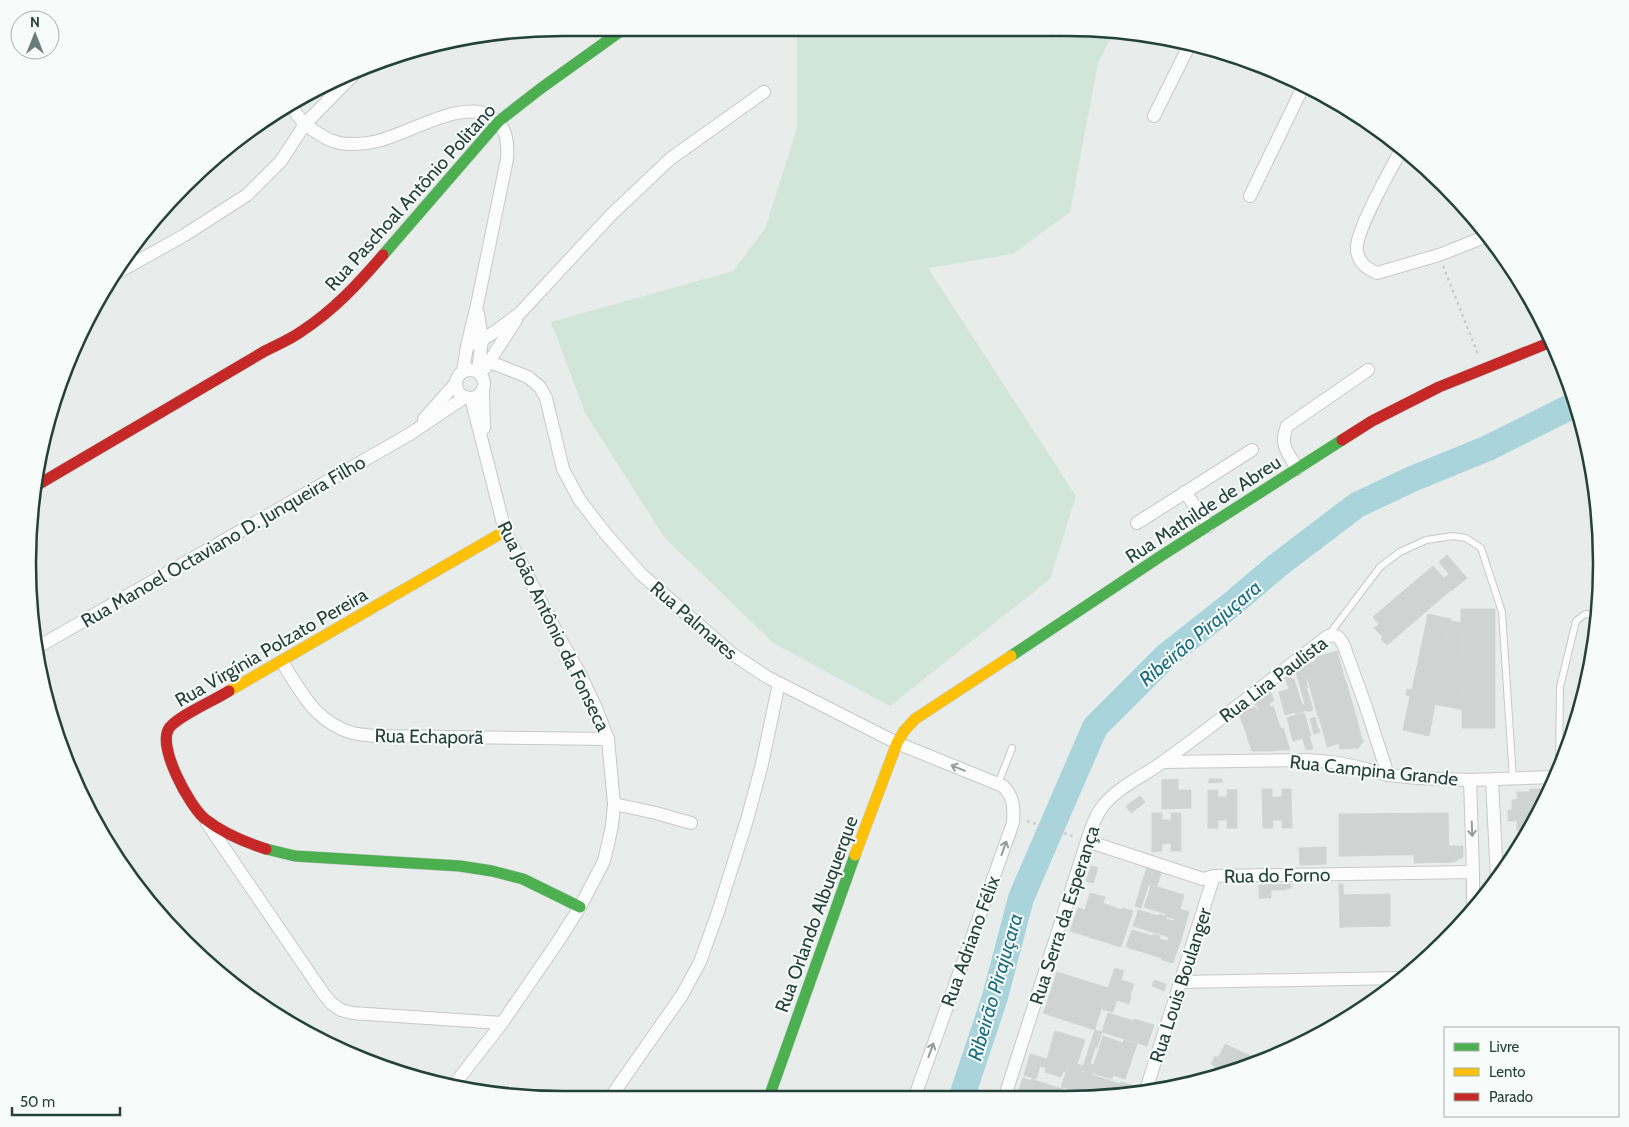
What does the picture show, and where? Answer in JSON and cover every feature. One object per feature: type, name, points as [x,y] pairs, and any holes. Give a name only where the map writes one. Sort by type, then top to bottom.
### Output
[{"type":"street","name":"Rua Paschoal Antônio Politano","points":[[43,482],[265,351],[301,332],[332,308],[363,278],[499,122],[540,89],[614,36]]},
{"type":"street","points":[[1154,116],[1187,50]]},
{"type":"street","points":[[128,267],[183,236],[247,195],[281,161],[305,124],[344,85]]},
{"type":"street","points":[[478,305],[482,340],[482,367],[484,382],[483,391],[476,397],[468,398],[459,392],[456,383],[459,375],[463,372],[482,367],[520,313],[612,215],[670,159],[764,92]]},
{"type":"street","points":[[1250,196],[1301,92]]},
{"type":"street","points":[[294,111],[305,124],[333,142],[360,144],[387,138],[450,114],[470,111],[484,112],[499,122],[505,132],[507,159],[463,372]]},
{"type":"street","points":[[1398,155],[1364,222],[1357,249],[1360,261],[1366,268],[1377,273],[1438,255],[1480,239]]},
{"type":"street","points":[[467,346],[482,340],[520,313]]},
{"type":"street","name":"Rua Mathilde de Abreu","points":[[897,743],[904,731],[915,719],[1372,421],[1439,387],[1545,344]]},
{"type":"street","name":"Rua Palmares","points":[[482,367],[528,377],[540,387],[546,398],[563,469],[579,499],[605,533],[641,574],[731,653],[779,683],[897,743],[1001,785]]},
{"type":"street","points":[[1297,469],[1283,443],[1287,426],[1368,370]]},
{"type":"street","name":"Rua Manoel Octaviano D. Junqueira Filho","points":[[410,434],[456,383]]},
{"type":"street","name":"Rua João Antônio da Fonseca","points":[[483,391],[485,450]]},
{"type":"street","name":"Rua João Antônio da Fonseca","points":[[458,1080],[502,1023],[580,907],[604,861],[612,826],[614,804],[608,739],[580,674],[560,639],[505,530],[490,478],[485,450],[468,398]]},
{"type":"street","name":"Rua Manoel Octaviano D. Junqueira Filho","points":[[43,644],[410,434],[468,398]]},
{"type":"street","points":[[1136,523],[1252,450]]},
{"type":"street","points":[[1185,492],[1209,526]]},
{"type":"street","name":"Rua Virgínia Polzato Pereira","points":[[505,530],[282,662],[187,715],[174,724],[167,733],[166,742],[176,775],[188,798],[204,818],[239,840],[295,856],[460,866],[492,871],[523,879],[580,907]]},
{"type":"street","name":"Rua Lira Paulista","points":[[1163,762],[1328,636],[1336,635],[1344,646],[1388,775]]},
{"type":"street","name":"Rua Echaporã","points":[[282,662],[312,708],[328,722],[352,732],[376,736],[608,739]]},
{"type":"street","points":[[615,1091],[682,995],[700,962],[747,820],[762,764],[779,683]]},
{"type":"street","name":"Rua Orlando Albuquerque","points":[[771,1091],[878,791],[897,743]]},
{"type":"street","name":"Rua Campina Grande","points":[[1163,762],[1306,760],[1358,766],[1388,775],[1426,779],[1492,780],[1547,777]]},
{"type":"street","name":"Rua Serra da Esperança","points":[[1007,1091],[1094,822],[1102,807],[1123,787],[1163,762]]},
{"type":"street","points":[[1470,780],[1473,898]]},
{"type":"street","points":[[1492,780],[1496,867]]},
{"type":"street","name":"Rua Adriano Félix","points":[[916,1091],[1013,823],[1013,801],[1010,792],[1001,785]]},
{"type":"street","points":[[614,804],[691,823]]},
{"type":"street","points":[[204,818],[323,993],[331,1003],[341,1010],[380,1015],[502,1023]]},
{"type":"street","name":"Rua do Forno","points":[[1087,841],[1203,878],[1214,876],[1473,872]]},
{"type":"street","name":"Rua Louis Boulanger","points":[[1148,1084],[1214,876]]},
{"type":"street","points":[[1181,982],[1391,978]]},
{"type":"lane","points":[[1328,636],[1380,568],[1400,552],[1426,540],[1454,536],[1466,538],[1481,548],[1502,612],[1513,779]]},
{"type":"lane","points":[[1559,748],[1560,687],[1576,621],[1585,614],[1590,615]]},
{"type":"lane","points":[[1001,785],[1012,748]]},
{"type":"path","points":[[1438,255],[1484,369]]},
{"type":"path","points":[[1027,821],[1073,836]]},
{"type":"green space","points":[[797,36],[1054,36],[1056,39],[1059,36],[1066,36],[1111,38],[1098,63],[1070,212],[1013,254],[928,268],[1076,496],[1050,579],[890,706],[773,643],[664,537],[585,413],[551,322],[733,271],[765,229],[797,128]]},
{"type":"building","points":[[1447,555],[1467,578],[1387,645],[1381,639],[1383,637],[1374,628],[1379,624],[1373,617],[1433,566],[1444,578],[1449,574],[1439,562]]},
{"type":"building","points":[[1461,609],[1495,609],[1495,728],[1462,728],[1462,710],[1464,710],[1463,623],[1461,623]]},
{"type":"building","points":[[1428,614],[1451,619],[1429,736],[1403,730],[1410,696],[1406,695],[1407,689],[1412,690]]},
{"type":"building","points":[[1451,621],[1463,623],[1464,710],[1434,704]]},
{"type":"building","points":[[1337,651],[1342,669],[1299,682],[1295,669],[1302,663],[1303,665],[1314,662],[1317,657]]},
{"type":"building","points":[[1342,669],[1344,677],[1310,687],[1308,680]]},
{"type":"building","points":[[1290,672],[1302,705],[1305,704],[1307,710],[1296,714],[1285,676]]},
{"type":"building","points":[[1344,677],[1347,685],[1312,695],[1310,687]]},
{"type":"building","points":[[1306,680],[1308,688],[1301,690],[1299,682]]},
{"type":"building","points":[[1347,685],[1349,692],[1314,702],[1312,695]]},
{"type":"building","points":[[1269,688],[1274,701],[1269,703],[1270,707],[1273,706],[1278,721],[1270,724],[1260,695]]},
{"type":"building","points":[[1306,688],[1309,696],[1303,697],[1301,690]]},
{"type":"building","points":[[1289,689],[1295,712],[1285,715],[1279,692]]},
{"type":"building","points":[[1349,692],[1351,699],[1316,709],[1314,702]]},
{"type":"building","points":[[1260,695],[1270,724],[1263,726],[1257,711],[1259,710],[1253,700]]},
{"type":"building","points":[[1309,696],[1311,703],[1305,704],[1303,697]]},
{"type":"building","points":[[1351,699],[1353,706],[1318,716],[1316,709]]},
{"type":"building","points":[[1311,703],[1313,710],[1308,712],[1305,704]]},
{"type":"building","points":[[1247,705],[1256,729],[1246,732],[1238,712]]},
{"type":"building","points":[[1353,706],[1355,713],[1321,724],[1318,716]]},
{"type":"building","points":[[1256,707],[1263,726],[1256,729],[1249,709]]},
{"type":"building","points":[[1304,713],[1313,749],[1306,750],[1296,715]]},
{"type":"building","points":[[1355,713],[1357,720],[1323,731],[1321,724]]},
{"type":"building","points":[[1296,715],[1303,738],[1293,741],[1287,718]]},
{"type":"building","points":[[1315,717],[1317,725],[1312,726],[1310,719]]},
{"type":"building","points":[[1357,720],[1359,728],[1325,738],[1323,731]]},
{"type":"building","points":[[1278,721],[1281,729],[1283,728],[1290,750],[1279,750],[1270,724]]},
{"type":"building","points":[[1270,724],[1279,750],[1271,751],[1263,726]]},
{"type":"building","points":[[1317,725],[1320,732],[1314,734],[1312,726]]},
{"type":"building","points":[[1263,726],[1271,751],[1263,751],[1256,729]]},
{"type":"building","points":[[1359,728],[1363,742],[1358,748],[1340,749],[1339,743],[1327,747],[1325,738]]},
{"type":"building","points":[[1256,729],[1263,751],[1252,751],[1248,740],[1246,732]]},
{"type":"building","points":[[1178,779],[1178,790],[1191,790],[1191,808],[1162,809],[1162,780]]},
{"type":"building","points":[[1209,779],[1222,779],[1222,782],[1209,783]]},
{"type":"building","points":[[1262,789],[1272,789],[1272,797],[1282,797],[1282,789],[1291,789],[1292,828],[1282,828],[1282,820],[1273,820],[1273,828],[1263,828]]},
{"type":"building","points":[[1530,789],[1538,789],[1537,799],[1517,800],[1517,792],[1530,792]]},
{"type":"building","points":[[1208,790],[1218,790],[1218,797],[1227,797],[1227,790],[1237,790],[1237,828],[1227,828],[1227,820],[1218,820],[1218,828],[1208,828]]},
{"type":"building","points":[[1140,796],[1145,802],[1131,813],[1126,806]]},
{"type":"building","points":[[1536,799],[1531,810],[1512,810],[1512,800]]},
{"type":"building","points":[[1508,810],[1531,810],[1526,820],[1508,821]]},
{"type":"building","points":[[1152,813],[1162,813],[1162,820],[1171,820],[1171,813],[1181,813],[1181,851],[1171,851],[1171,843],[1162,844],[1162,851],[1152,852]]},
{"type":"building","points":[[1448,813],[1449,854],[1339,856],[1339,814]]},
{"type":"building","points":[[1517,821],[1525,821],[1520,830],[1517,830]]},
{"type":"building","points":[[1449,846],[1463,846],[1463,857],[1453,862],[1414,863],[1414,855],[1449,854]]},
{"type":"building","points":[[1326,847],[1326,864],[1300,865],[1299,848]]},
{"type":"building","points":[[1148,865],[1162,870],[1157,886],[1142,882]]},
{"type":"building","points":[[1091,866],[1098,868],[1093,883],[1086,881]]},
{"type":"building","points":[[1142,882],[1149,884],[1144,898],[1138,896]]},
{"type":"building","points":[[1291,884],[1291,888],[1285,890],[1271,890],[1271,898],[1259,898],[1259,885]]},
{"type":"building","points":[[1339,884],[1343,884],[1344,927],[1340,928]]},
{"type":"building","points":[[1151,885],[1184,895],[1180,909],[1147,899]]},
{"type":"building","points":[[1090,893],[1105,897],[1103,903],[1121,910],[1122,908],[1133,911],[1121,947],[1070,931],[1078,908],[1085,910]]},
{"type":"building","points":[[1390,894],[1390,926],[1344,927],[1343,895]]},
{"type":"building","points":[[1138,896],[1144,898],[1141,908],[1135,906]]},
{"type":"building","points":[[1147,899],[1189,912],[1186,922],[1144,907]]},
{"type":"building","points":[[1138,910],[1159,916],[1159,914],[1167,916],[1166,919],[1174,921],[1175,919],[1186,922],[1183,933],[1136,918]]},
{"type":"building","points":[[1136,918],[1183,933],[1180,943],[1168,939],[1169,937],[1133,926]]},
{"type":"building","points":[[1132,930],[1152,936],[1153,934],[1160,936],[1159,939],[1168,941],[1168,939],[1180,943],[1176,953],[1129,938]]},
{"type":"building","points":[[1129,938],[1176,953],[1173,963],[1126,947]]},
{"type":"building","points":[[1115,968],[1124,971],[1121,980],[1134,984],[1130,995],[1108,988]]},
{"type":"building","points":[[1057,972],[1108,988],[1097,1022],[1046,1006]]},
{"type":"building","points":[[1154,980],[1166,984],[1164,991],[1152,986]]},
{"type":"building","points":[[1108,988],[1131,996],[1129,1004],[1117,1000],[1113,1012],[1102,1009]]},
{"type":"building","points":[[1046,1006],[1097,1022],[1095,1030],[1043,1013]]},
{"type":"building","points":[[1108,1013],[1154,1025],[1147,1046],[1102,1032]]},
{"type":"building","points":[[1095,1030],[1102,1032],[1090,1064],[1094,1065],[1103,1036],[1123,1043],[1124,1040],[1137,1044],[1125,1079],[1113,1075],[1112,1079],[1082,1070]]},
{"type":"building","points":[[1055,1031],[1085,1040],[1077,1064],[1083,1066],[1082,1070],[1047,1059]]},
{"type":"building","points":[[1225,1044],[1252,1057],[1214,1069],[1215,1066],[1211,1064],[1215,1056],[1218,1058]]},
{"type":"building","points":[[1030,1054],[1067,1065],[1065,1072],[1063,1071],[1061,1077],[1045,1072],[1046,1068],[1040,1066],[1036,1079],[1024,1075]]},
{"type":"building","points":[[1068,1066],[1082,1070],[1076,1091],[1061,1087]]},
{"type":"building","points":[[1084,1071],[1092,1073],[1092,1075],[1120,1084],[1121,1082],[1134,1086],[1100,1090],[1076,1090],[1081,1072],[1084,1073]]},
{"type":"building","points":[[1023,1078],[1065,1090],[1065,1091],[1018,1091]]},
{"type":"waterway","name":"Ribeirão Pirajuçara","points":[[964,1091],[995,997],[1021,898],[1095,727],[1166,656],[1278,565],[1357,505],[1412,479],[1488,448],[1569,407]]},
{"type":"traffic: fast","points":[[383,255],[499,121],[614,36]]},
{"type":"traffic: fast","points":[[1011,656],[1161,556],[1342,440]]},
{"type":"traffic: fast","points":[[266,849],[295,856],[460,866],[492,871],[523,879],[580,907]]},
{"type":"traffic: fast","points":[[771,1091],[855,855]]},
{"type":"traffic: slow","points":[[229,691],[505,531]]},
{"type":"traffic: slow","points":[[855,855],[897,743],[904,731],[915,719],[1011,656]]},
{"type":"traffic: jam","points":[[43,482],[265,351],[298,334],[335,305],[383,255]]},
{"type":"traffic: jam","points":[[1342,440],[1372,421],[1439,387],[1545,344]]},
{"type":"traffic: jam","points":[[229,691],[175,722],[170,727],[167,735],[167,747],[176,775],[183,789],[205,819],[234,837],[266,849]]}]
